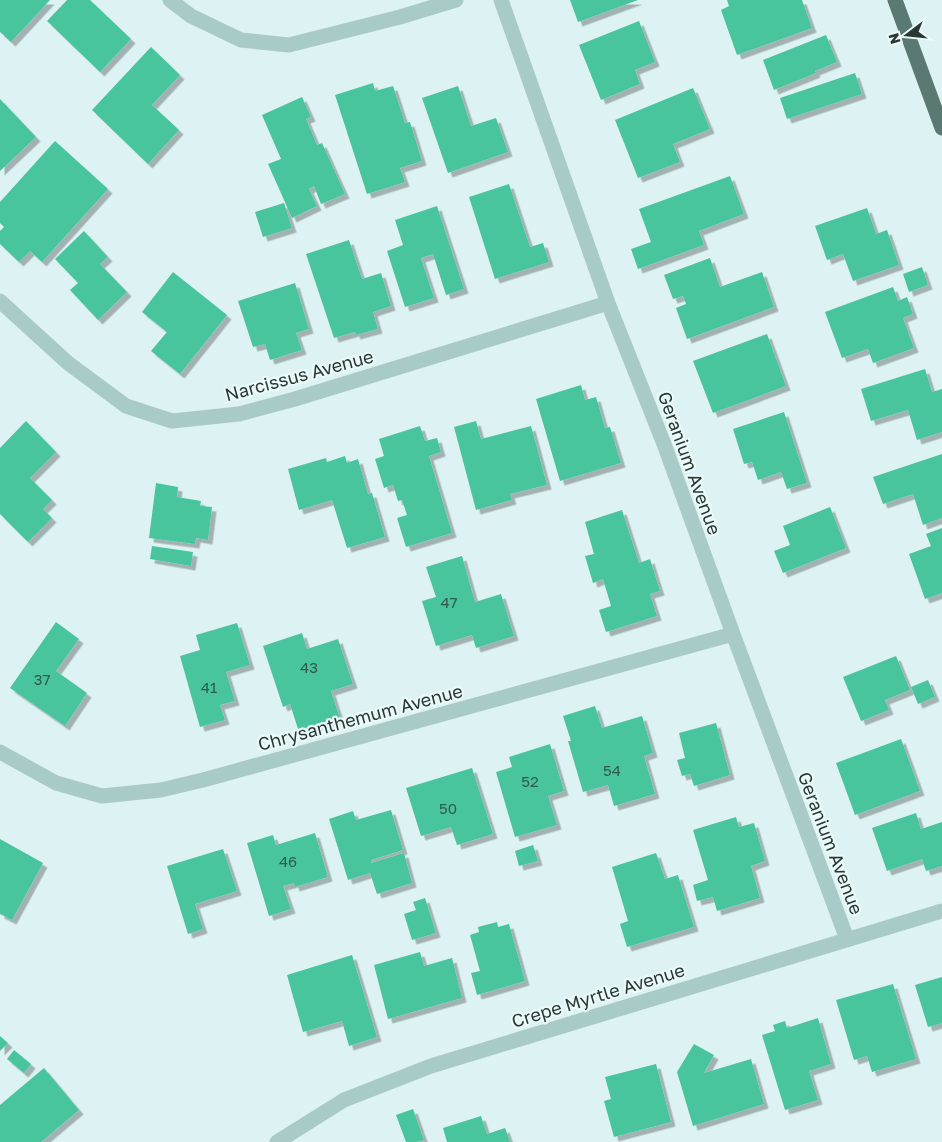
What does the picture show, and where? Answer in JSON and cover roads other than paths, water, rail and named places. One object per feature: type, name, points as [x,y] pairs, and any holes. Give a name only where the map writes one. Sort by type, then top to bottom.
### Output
[{"type":"main road","points":[[895,0],[942,128]]},
{"type":"street","points":[[170,0],[191,16],[241,40],[289,45],[400,17],[456,0]]},
{"type":"street","name":"Geranium Avenue","points":[[501,0],[608,303],[664,444],[732,634],[847,939]]},
{"type":"street","name":"Narcissus Avenue","points":[[0,301],[68,363],[126,406],[172,421],[239,414],[296,399],[608,303]]},
{"type":"street","name":"Chrysanthemum Avenue","points":[[0,752],[56,783],[102,796],[161,790],[732,634]]},
{"type":"street","name":"Crepe Myrtle Avenue","points":[[277,1142],[344,1100],[431,1066],[942,911]]}]
